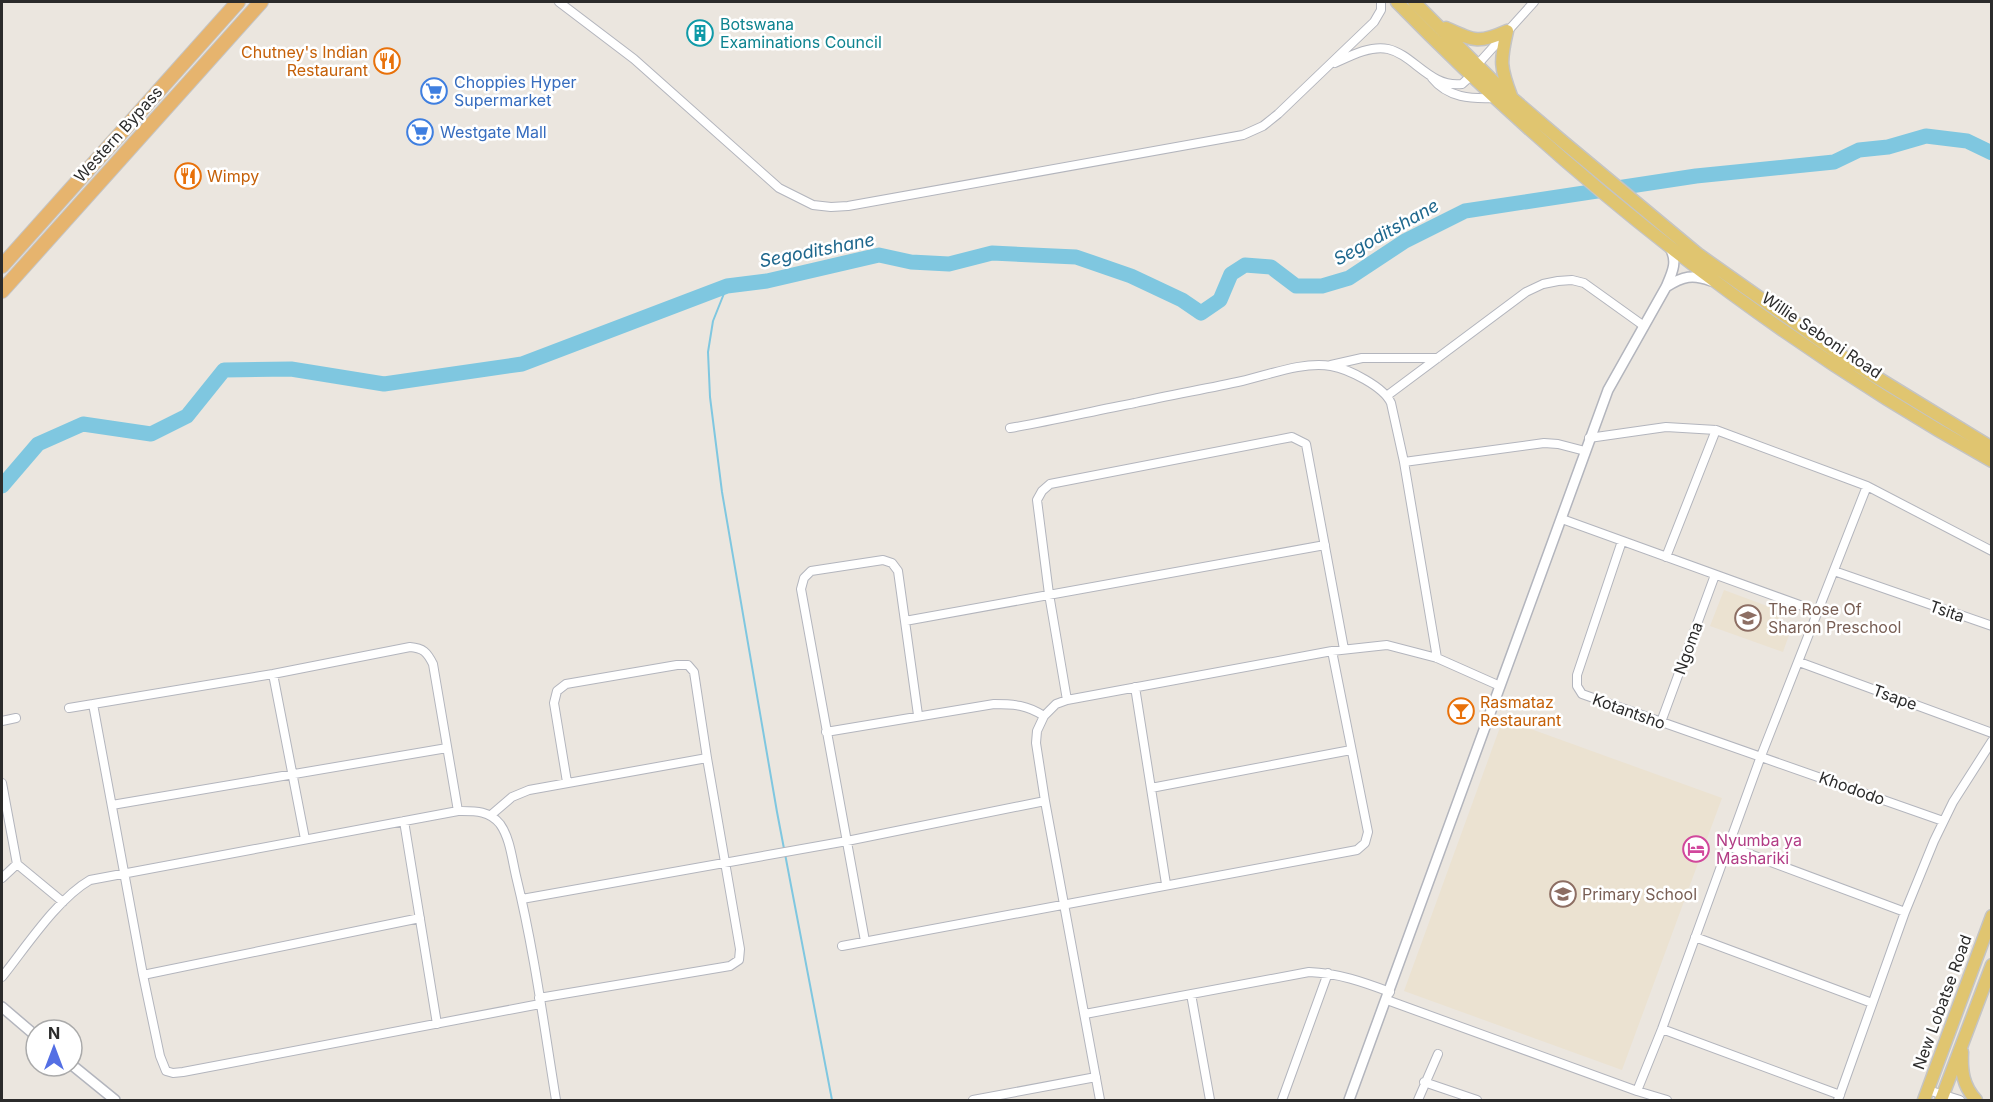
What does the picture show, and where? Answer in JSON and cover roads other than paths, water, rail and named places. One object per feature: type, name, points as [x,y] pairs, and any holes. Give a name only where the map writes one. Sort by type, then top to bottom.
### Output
[{"type":"highway","name":"Western Bypass","points":[[2,266],[238,2]]},
{"type":"highway","name":"Western Bypass","points":[[2,291],[97,182],[261,2]]},
{"type":"main road","points":[[1397,2],[1475,70],[1511,97],[1558,146]]},
{"type":"main road","points":[[1414,2],[1475,70],[1495,98],[1558,146],[1646,219]]},
{"type":"main road","points":[[1436,24],[1469,39],[1481,41],[1507,31]]},
{"type":"main road","points":[[1507,31],[1501,60],[1511,97]]},
{"type":"main road","name":"Willie Seboni Road","points":[[1646,219],[1668,244],[1721,285],[1839,368],[1932,428],[1992,461]]},
{"type":"main road","name":"Willie Seboni Road","points":[[1646,219],[1845,358],[1992,448]]},
{"type":"main road","name":"New Lobatse Road","points":[[1926,1095],[1992,916]]},
{"type":"main road","name":"New Lobatse Road","points":[[1942,1097],[1992,965]]},
{"type":"main road","points":[[1962,1042],[1962,1074],[1968,1091],[1976,1101]]},
{"type":"street","points":[[559,2],[634,59],[779,188],[813,205],[831,207],[872,202],[1243,135],[1263,126],[1374,22],[1381,10],[1381,2]]},
{"type":"street","points":[[1328,66],[1363,51],[1389,49],[1431,77],[1457,85],[1467,81],[1507,31],[1534,2]]},
{"type":"street","points":[[1431,77],[1439,87],[1455,95],[1481,99],[1495,98]]},
{"type":"street","points":[[1350,1101],[1562,519],[1589,438],[1608,390],[1666,287],[1674,263],[1674,255],[1668,244]]},
{"type":"street","points":[[1666,287],[1680,278],[1691,276],[1701,277],[1721,285]]},
{"type":"street","points":[[1388,395],[1526,292],[1543,284],[1572,280],[1584,283],[1644,326]]},
{"type":"street","points":[[1010,428],[1076,417],[1242,381],[1291,367],[1330,365],[1362,358],[1438,358]]},
{"type":"street","points":[[1330,365],[1347,371],[1378,388],[1388,395],[1391,403],[1404,462],[1437,658]]},
{"type":"street","points":[[1589,438],[1666,427],[1716,430],[1867,486],[1992,551]]},
{"type":"street","points":[[1666,557],[1716,430]]},
{"type":"street","points":[[1067,700],[1049,594],[1037,500],[1042,491],[1050,484],[1293,437],[1306,444],[1344,649]]},
{"type":"street","points":[[1404,462],[1544,443],[1585,451]]},
{"type":"street","points":[[1637,1091],[1662,1029],[1761,756],[1867,486]]},
{"type":"street","points":[[1562,519],[1819,612]]},
{"type":"street","name":"Kotantsho","points":[[1622,541],[1577,675],[1577,686],[1582,694],[1761,756]]},
{"type":"street","points":[[905,621],[1325,545]]},
{"type":"street","points":[[866,941],[801,589],[804,578],[811,571],[883,560],[892,563],[898,571],[918,715]]},
{"type":"street","name":"Tsita","points":[[1834,571],[1992,626]]},
{"type":"street","name":"Ngoma","points":[[1661,722],[1715,575]]},
{"type":"street","points":[[1100,1101],[1036,743],[1037,731],[1044,716],[1056,705],[1067,700],[1332,651],[1386,645],[1437,658],[1500,686]]},
{"type":"street","points":[[69,708],[273,674],[410,647],[421,648],[428,653],[433,664],[458,811]]},
{"type":"street","points":[[842,946],[1357,850],[1365,843],[1368,832],[1332,651]]},
{"type":"street","name":"Tsape","points":[[1799,662],[1992,733]]},
{"type":"street","points":[[93,704],[159,1056],[166,1071],[173,1073],[730,966],[739,960],[740,949],[694,672],[688,665],[566,684],[557,691],[554,703],[567,782]]},
{"type":"street","points":[[273,674],[304,839]]},
{"type":"street","points":[[1135,687],[1166,884]]},
{"type":"street","points":[[826,732],[994,704],[1018,704],[1033,708],[1044,716]]},
{"type":"street","points":[[2,721],[16,718]]},
{"type":"street","points":[[1662,1029],[1839,1098],[1905,912],[1943,821],[1992,741]]},
{"type":"street","points":[[112,805],[447,748]]},
{"type":"street","points":[[1151,788],[1351,750]]},
{"type":"street","name":"Khododo","points":[[1761,756],[1943,821]]},
{"type":"street","points":[[490,815],[512,797],[529,790],[707,758]]},
{"type":"street","points":[[2,783],[17,864],[63,902]]},
{"type":"street","points":[[522,899],[847,841],[1045,801]]},
{"type":"street","points":[[2,977],[63,902],[78,887],[90,880],[458,811],[477,811],[490,815],[506,835],[522,899],[556,1101]]},
{"type":"street","points":[[404,821],[437,1024]]},
{"type":"street","points":[[1728,846],[1905,912]]},
{"type":"street","points":[[2,878],[17,864]]},
{"type":"street","points":[[143,975],[420,918]]},
{"type":"street","points":[[1695,937],[1872,1003]]},
{"type":"street","points":[[1085,1014],[1309,972],[1328,973],[1351,978],[1388,996],[1667,1101]]},
{"type":"street","points":[[1282,1101],[1328,973]]},
{"type":"street","points":[[1191,994],[1210,1101]]},
{"type":"street","points":[[2,1007],[24,1026]]},
{"type":"street","points":[[1418,1101],[1424,1082],[1438,1054]]},
{"type":"street","points":[[84,1075],[115,1101]]},
{"type":"street","points":[[973,1101],[993,1099],[1096,1077]]},
{"type":"street","points":[[1424,1082],[1477,1101]]},
{"type":"street","points":[[1926,1095],[1960,1101]]},
{"type":"waterway","name":"Segoditshane","points":[[2,486],[38,444],[83,424],[151,434],[187,416],[224,370],[291,369],[384,384],[522,364],[727,286],[767,281],[879,255],[911,262],[949,264],[992,253],[1076,257],[1131,276],[1182,300],[1201,313],[1220,300],[1231,274],[1245,265],[1271,267],[1296,286],[1322,286],[1349,278],[1405,241],[1465,211],[1696,176],[1834,162],[1859,150],[1888,147],[1926,136],[1967,141],[1992,153]]},
{"type":"waterway","points":[[727,286],[713,321],[708,352],[710,397],[722,492],[777,812],[832,1100]]},
{"type":"place","name":"Botswana Examinations Council","points":[[700,33]]},
{"type":"place","name":"Chutney's Indian Restaurant","points":[[387,61]]},
{"type":"place","name":"Choppies Hyper Supermarket","points":[[434,91]]},
{"type":"place","name":"Westgate Mall","points":[[420,132]]},
{"type":"place","name":"Wimpy","points":[[188,176]]},
{"type":"place","name":"The Rose Of Sharon Preschool","points":[[1748,618]]},
{"type":"place","name":"Rasmataz Restaurant","points":[[1461,711]]},
{"type":"place","name":"Nyumba ya Mashariki","points":[[1696,849]]},
{"type":"place","name":"Primary School","points":[[1563,894]]}]
